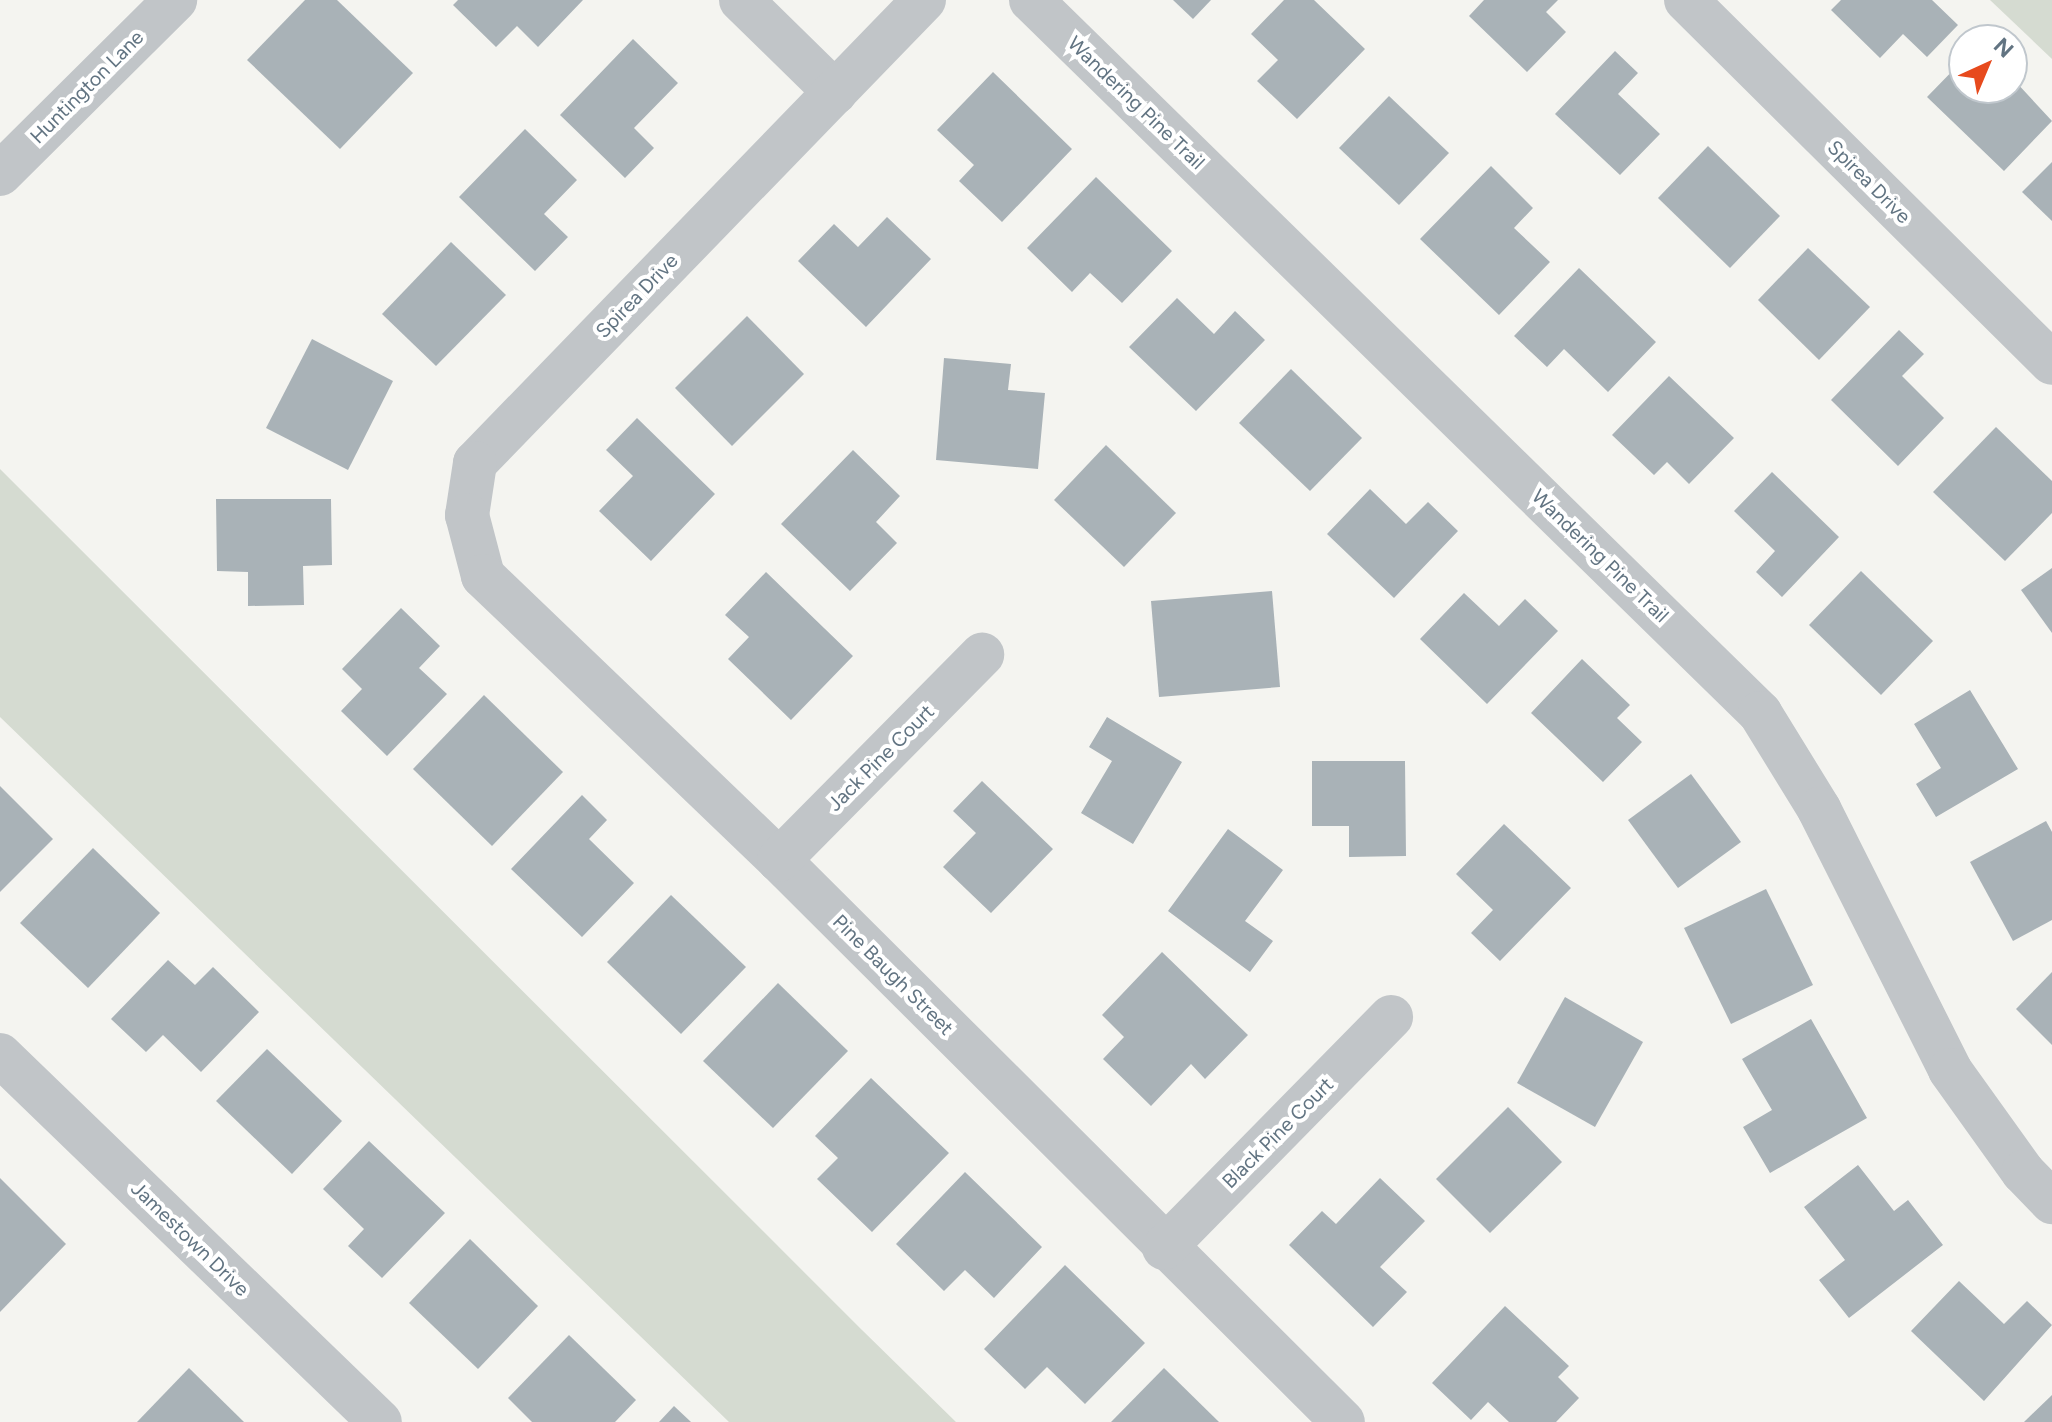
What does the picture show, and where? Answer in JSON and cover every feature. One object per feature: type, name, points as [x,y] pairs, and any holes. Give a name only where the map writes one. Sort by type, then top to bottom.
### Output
[{"type":"street","name":"Huntington Lane","points":[[0,174],[175,0]]},
{"type":"street","points":[[741,0],[835,92]]},
{"type":"street","name":"Spirea Drive","points":[[467,515],[475,463],[924,0]]},
{"type":"street","name":"Wandering Pine Trail","points":[[1031,0],[1760,713],[1819,809],[1950,1070],[2023,1172],[2052,1202]]},
{"type":"street","name":"Spirea Drive","points":[[1686,0],[2052,363]]},
{"type":"street","name":"Pine Baugh Street","points":[[467,515],[483,576],[779,860],[1164,1248],[1343,1422]]},
{"type":"street","name":"Jack Pine Court","points":[[779,860],[982,655]]},
{"type":"street","name":"Black Pine Court","points":[[1164,1248],[1391,1017]]},
{"type":"street","name":"Jamestown Drive","points":[[0,1055],[380,1422]]},
{"type":"shaded area","points":[[1990,0],[2052,0],[2052,59],[2028,36],[2028,24],[2015,24]]},
{"type":"shaded area","points":[[0,469],[956,1422],[729,1422],[0,717]]},
{"type":"building","points":[[305,0],[337,0],[413,73],[340,149],[247,60]]},
{"type":"building","points":[[458,0],[583,0],[538,47],[517,26],[496,47],[453,5]]},
{"type":"building","points":[[1173,0],[1211,0],[1193,19]]},
{"type":"building","points":[[1284,0],[1314,0],[1365,49],[1297,119],[1257,81],[1278,60],[1251,34]]},
{"type":"building","points":[[1484,0],[1558,0],[1546,12],[1566,32],[1527,72],[1469,16]]},
{"type":"building","points":[[1841,0],[1932,0],[1957,24],[1948,24],[1948,35],[1927,57],[1903,34],[1880,58],[1831,10]]},
{"type":"building","points":[[633,39],[678,83],[634,128],[654,148],[625,178],[560,115]]},
{"type":"building","points":[[1615,51],[1638,73],[1618,94],[1660,134],[1620,175],[1555,114]]},
{"type":"building","points":[[993,72],[1072,149],[1002,222],[959,181],[974,165],[937,130]]},
{"type":"building","points":[[1948,75],[1948,104],[2028,104],[2028,95],[2052,121],[2004,171],[1927,97]]},
{"type":"building","points":[[1389,96],[1449,153],[1399,205],[1339,148]]},
{"type":"building","points":[[525,129],[577,180],[544,214],[568,237],[535,271],[459,197]]},
{"type":"building","points":[[1708,146],[1780,216],[1730,268],[1658,198]]},
{"type":"building","points":[[2052,162],[2052,221],[2022,192]]},
{"type":"building","points":[[1491,166],[1533,208],[1514,228],[1550,262],[1499,315],[1420,239]]},
{"type":"building","points":[[1096,177],[1172,251],[1122,303],[1090,273],[1072,292],[1027,248]]},
{"type":"building","points":[[887,217],[931,259],[866,327],[798,261],[834,224],[858,247]]},
{"type":"building","points":[[451,242],[506,295],[436,366],[382,314]]},
{"type":"building","points":[[1808,248],[1870,307],[1819,360],[1758,300]]},
{"type":"building","points":[[1579,268],[1656,342],[1608,392],[1564,349],[1547,367],[1514,336]]},
{"type":"building","points":[[1177,298],[1214,334],[1235,311],[1265,340],[1196,411],[1129,347]]},
{"type":"building","points":[[747,316],[804,374],[732,446],[675,388]]},
{"type":"building","points":[[1899,330],[1924,354],[1902,376],[1944,418],[1898,466],[1831,400]]},
{"type":"building","points":[[312,339],[393,381],[348,470],[266,428]]},
{"type":"building","points":[[944,358],[1011,364],[1008,390],[1045,393],[1038,469],[936,460]]},
{"type":"building","points":[[1291,369],[1362,438],[1310,491],[1239,423]]},
{"type":"building","points":[[1669,376],[1734,438],[1689,484],[1667,462],[1654,475],[1612,435]]},
{"type":"building","points":[[637,418],[715,494],[651,561],[599,511],[633,476],[606,450]]},
{"type":"building","points":[[1996,427],[2052,481],[2052,513],[2005,561],[1933,492]]},
{"type":"building","points":[[1106,445],[1176,513],[1124,567],[1054,500]]},
{"type":"building","points":[[853,450],[900,496],[876,522],[897,543],[850,591],[781,524]]},
{"type":"building","points":[[1772,472],[1839,537],[1782,597],[1756,572],[1775,551],[1734,511]]},
{"type":"building","points":[[1370,489],[1406,524],[1428,502],[1458,531],[1394,598],[1327,534]]},
{"type":"building","points":[[216,499],[331,499],[332,565],[303,566],[304,605],[248,606],[248,572],[217,571]]},
{"type":"building","points":[[2052,568],[2052,633],[2021,590]]},
{"type":"building","points":[[1861,571],[1933,641],[1881,695],[1809,625]]},
{"type":"building","points":[[766,572],[853,656],[791,720],[728,659],[749,637],[725,615]]},
{"type":"building","points":[[1272,591],[1280,687],[1159,697],[1151,601]]},
{"type":"building","points":[[1464,593],[1499,626],[1525,599],[1558,631],[1487,704],[1420,639]]},
{"type":"building","points":[[401,608],[440,646],[419,668],[447,694],[387,756],[341,711],[362,689],[342,669]]},
{"type":"building","points":[[1582,659],[1630,705],[1617,718],[1642,742],[1603,782],[1531,713]]},
{"type":"building","points":[[1970,690],[2018,769],[1936,817],[1916,784],[1941,768],[1914,724]]},
{"type":"building","points":[[484,695],[563,772],[492,846],[413,769]]},
{"type":"building","points":[[1107,717],[1182,762],[1133,844],[1081,813],[1112,761],[1089,747]]},
{"type":"building","points":[[1312,761],[1405,761],[1406,856],[1349,857],[1349,826],[1312,826]]},
{"type":"building","points":[[1691,774],[1741,842],[1678,888],[1628,820]]},
{"type":"building","points":[[982,781],[1053,849],[991,913],[943,867],[976,833],[953,811]]},
{"type":"building","points":[[0,786],[53,839],[0,892]]},
{"type":"building","points":[[582,795],[607,820],[589,839],[634,883],[582,937],[511,869]]},
{"type":"building","points":[[2046,821],[2052,832],[2052,920],[2013,941],[1970,862]]},
{"type":"building","points":[[1504,824],[1571,888],[1500,961],[1471,933],[1493,910],[1456,874]]},
{"type":"building","points":[[1228,829],[1283,870],[1245,921],[1273,941],[1250,972],[1168,911]]},
{"type":"building","points":[[93,848],[160,913],[88,988],[20,923]]},
{"type":"building","points":[[1766,889],[1813,985],[1731,1024],[1684,928]]},
{"type":"building","points":[[671,895],[746,967],[681,1034],[607,962]]},
{"type":"building","points":[[1162,952],[1248,1035],[1205,1079],[1191,1064],[1151,1106],[1103,1059],[1124,1037],[1102,1015]]},
{"type":"building","points":[[168,960],[195,985],[213,967],[259,1012],[201,1072],[163,1035],[146,1052],[111,1019]]},
{"type":"building","points":[[2052,972],[2052,1045],[2016,1009]]},
{"type":"building","points":[[778,983],[848,1051],[773,1128],[703,1061]]},
{"type":"building","points":[[1565,997],[1643,1042],[1595,1127],[1517,1083]]},
{"type":"building","points":[[1811,1019],[1867,1118],[1770,1173],[1743,1127],[1772,1110],[1742,1059]]},
{"type":"building","points":[[267,1049],[342,1121],[292,1174],[216,1101]]},
{"type":"building","points":[[871,1078],[949,1153],[872,1232],[817,1179],[838,1158],[815,1136]]},
{"type":"building","points":[[1508,1107],[1562,1162],[1490,1233],[1436,1179]]},
{"type":"building","points":[[369,1141],[445,1213],[382,1278],[348,1246],[364,1229],[323,1189]]},
{"type":"building","points":[[1858,1165],[1894,1211],[1908,1200],[1943,1245],[1849,1318],[1819,1280],[1845,1260],[1804,1207]]},
{"type":"building","points":[[965,1172],[1042,1247],[994,1298],[965,1270],[944,1291],[896,1244]]},
{"type":"building","points":[[0,1178],[66,1244],[0,1312]]},
{"type":"building","points":[[1380,1178],[1425,1221],[1380,1267],[1407,1292],[1373,1327],[1289,1245],[1322,1211],[1336,1224]]},
{"type":"building","points":[[470,1239],[538,1306],[478,1369],[409,1303]]},
{"type":"building","points":[[1065,1265],[1145,1343],[1085,1404],[1047,1367],[1025,1389],[984,1349]]},
{"type":"building","points":[[1959,1281],[2004,1324],[2027,1301],[2052,1325],[1984,1401],[1911,1331]]},
{"type":"building","points":[[1505,1306],[1569,1366],[1558,1377],[1579,1398],[1556,1422],[1509,1422],[1488,1402],[1471,1420],[1432,1383]]},
{"type":"building","points":[[569,1335],[636,1400],[615,1422],[532,1422],[508,1398]]},
{"type":"building","points":[[189,1368],[244,1422],[137,1422]]},
{"type":"building","points":[[1164,1368],[1219,1422],[1111,1422]]},
{"type":"building","points":[[2052,1395],[2052,1422],[2024,1422]]},
{"type":"building","points":[[674,1406],[691,1422],[659,1422]]}]
